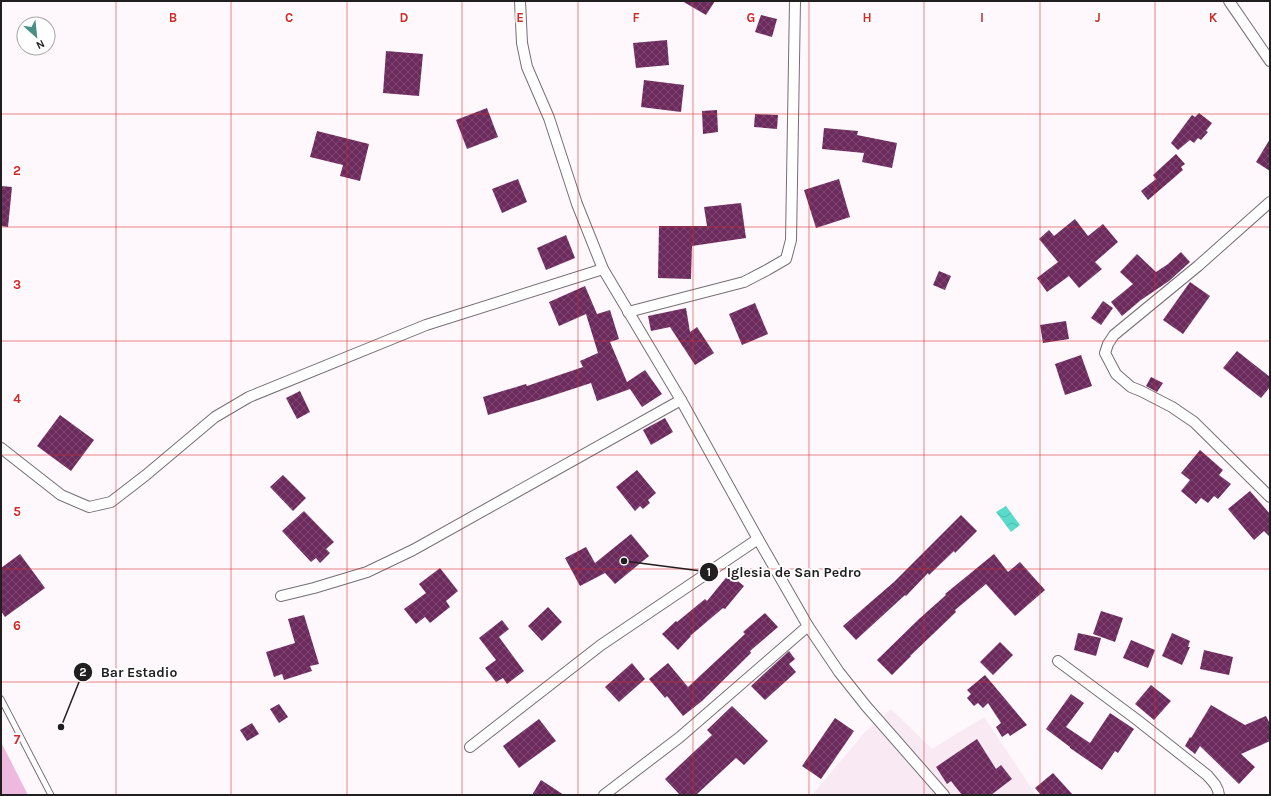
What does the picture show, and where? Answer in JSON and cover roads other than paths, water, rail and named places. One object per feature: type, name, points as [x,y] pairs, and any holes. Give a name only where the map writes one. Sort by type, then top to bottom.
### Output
[{"type":"street","points":[[520,1],[522,43],[528,67],[549,118],[577,204],[603,269],[681,400],[808,626],[839,672],[866,706],[944,795]]},
{"type":"street","points":[[628,312],[744,282],[786,259],[791,240],[795,1]]},
{"type":"street","points":[[1229,1],[1270,61]]},
{"type":"street","points":[[1270,202],[1198,266],[1114,335],[1108,344],[1105,353],[1116,374],[1132,388],[1172,407],[1194,422],[1270,497]]},
{"type":"street","points":[[1,448],[61,495],[89,507],[111,502],[146,476],[215,417],[249,397],[426,325],[603,269]]},
{"type":"street","points":[[281,596],[367,572],[413,550],[681,400]]},
{"type":"street","points":[[470,747],[601,645],[758,539]]},
{"type":"street","points":[[604,795],[680,737],[808,626]]},
{"type":"street","points":[[1058,661],[1136,719],[1207,776],[1215,784],[1219,795]]},
{"type":"lane","points":[[1,699],[51,795]]},
{"type":"water","points":[[1006,506],[1020,525],[1011,532],[996,512]]},
{"type":"place","name":"Iglesia de San Pedro","points":[[624,561]]},
{"type":"place","name":"Bar Estadio","points":[[61,727]]}]
